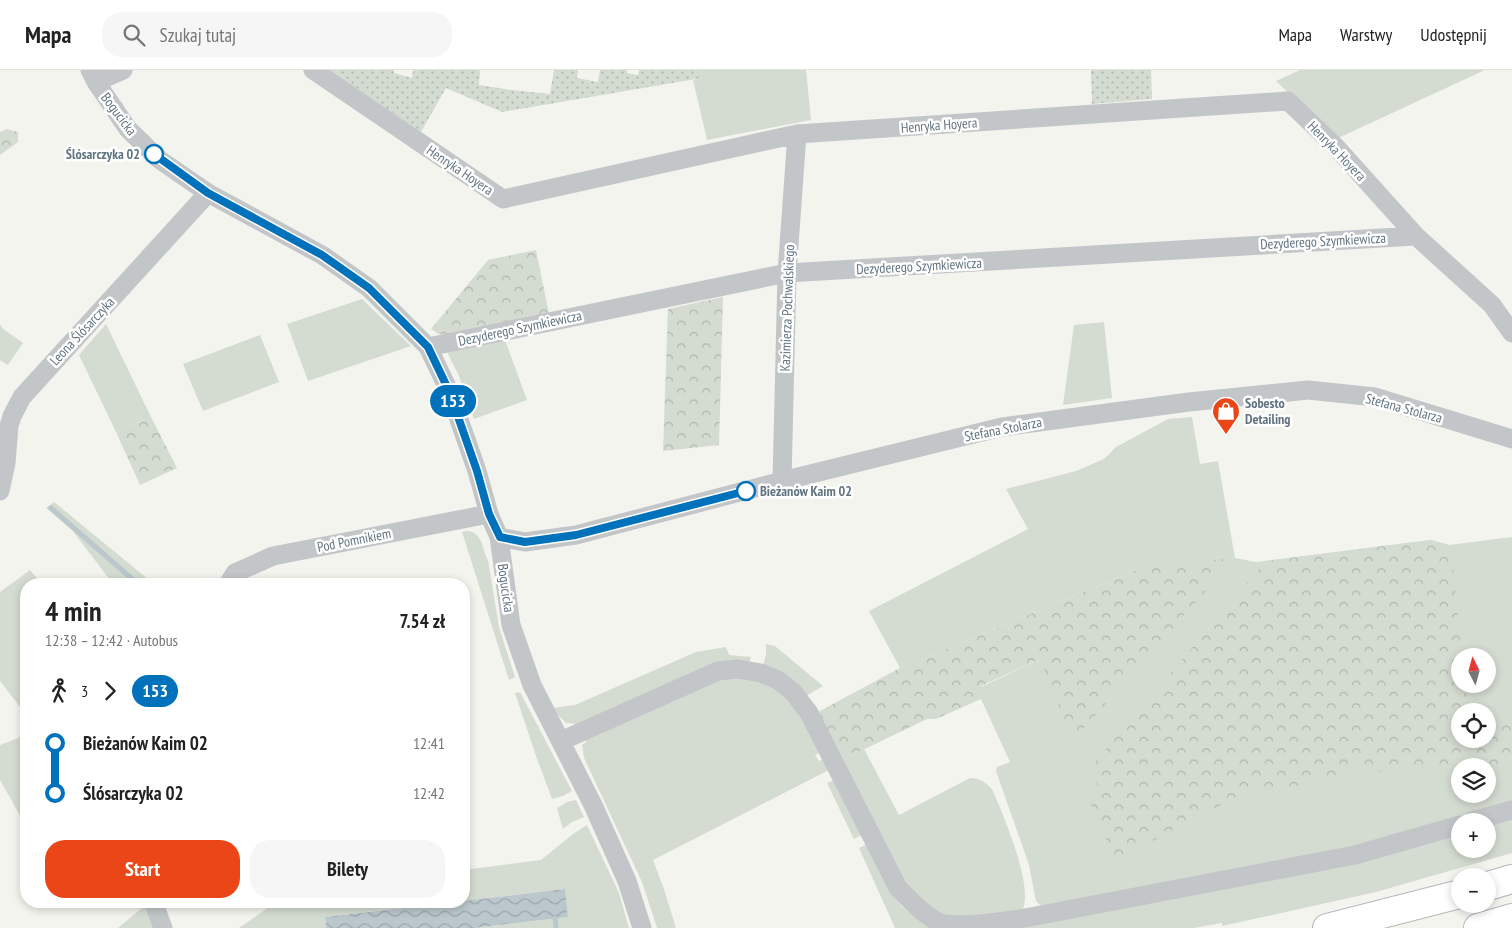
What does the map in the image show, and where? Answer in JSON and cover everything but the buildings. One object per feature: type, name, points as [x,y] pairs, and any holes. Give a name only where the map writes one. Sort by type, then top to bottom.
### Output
[{"type":"highway","points":[[1496,884],[1512,879]]},
{"type":"highway","points":[[1327,928],[1451,896]]},
{"type":"highway","points":[[1478,928],[1512,918]]},
{"type":"street","points":[[93,76],[123,70]]},
{"type":"street","name":"Henryka Hoyera","points":[[314,70],[503,199],[797,134],[1288,101],[1336,147],[1416,236],[1492,305],[1512,332]]},
{"type":"street","name":"Bogucicka","points":[[93,76],[128,130],[160,160],[208,193],[322,255],[338,266],[369,288],[428,347],[449,391],[477,471],[489,514],[500,537],[511,625],[532,685],[593,805],[626,880],[642,928]]},
{"type":"street","name":"Kazimierza Pochwalskiego","points":[[782,481],[787,274],[797,134]]},
{"type":"street","name":"Leona Ślósarczyka","points":[[0,490],[6,463],[9,426],[22,397],[208,193]]},
{"type":"street","name":"Dezyderego Szymkiewicza","points":[[428,347],[787,274],[1416,236]]},
{"type":"street","name":"Stefana Stolarza","points":[[500,537],[525,542],[576,535],[782,481],[1002,427],[1190,402],[1308,390],[1375,398],[1512,439]]},
{"type":"street","name":"Pod Pomnikiem","points":[[232,578],[235,573],[273,556],[489,514]]},
{"type":"street","points":[[561,741],[718,671],[738,668],[761,673],[778,680],[793,692],[809,713],[898,888],[916,906],[941,923],[960,928],[1016,920],[1355,855],[1451,828]]},
{"type":"street","points":[[1496,814],[1512,810]]},
{"type":"street","points":[[155,908],[163,928]]},
{"type":"green space","points":[[330,70],[394,70],[394,73],[412,78],[413,70],[480,70],[479,85],[550,94],[554,70],[578,70],[577,78],[598,82],[600,70],[627,70],[627,73],[638,75],[639,70],[701,70],[702,78],[502,112],[446,88],[421,132]]},
{"type":"green space","points":[[701,70],[806,70],[811,120],[707,140],[693,80],[702,78]]},
{"type":"green space","points":[[1091,70],[1151,70],[1152,99],[1092,104]]},
{"type":"green space","points":[[1300,70],[1485,70],[1336,139],[1276,81]]},
{"type":"green space","points":[[7,129],[18,132],[18,142],[0,155],[0,132]]},
{"type":"green space","points":[[536,250],[549,314],[449,336],[439,334],[431,329],[488,260]]},
{"type":"green space","points":[[723,297],[719,445],[663,451],[668,309]]},
{"type":"green space","points":[[362,299],[411,346],[308,381],[287,324]]},
{"type":"green space","points":[[1104,322],[1112,398],[1063,405],[1074,325]]},
{"type":"green space","points":[[0,324],[2,328],[23,343],[8,365],[0,360]]},
{"type":"green space","points":[[106,324],[151,417],[116,432],[79,355]]},
{"type":"green space","points":[[260,335],[279,382],[203,411],[183,364]]},
{"type":"green space","points":[[505,340],[527,400],[474,419],[459,376],[448,354],[450,350]]},
{"type":"green space","points":[[151,417],[177,468],[140,485],[116,432]]},
{"type":"green space","points":[[1192,417],[1200,464],[1218,461],[1235,558],[1256,562],[1431,540],[1449,545],[1512,537],[1512,804],[1481,813],[1451,813],[1451,822],[1354,850],[1042,907],[1036,901],[1029,865],[996,771],[997,767],[1010,762],[981,699],[981,687],[1040,659],[1144,567],[900,668],[869,611],[1028,529],[1006,489],[1076,471],[1104,459],[1116,447],[1168,419]]},
{"type":"green space","points":[[54,502],[147,578],[108,578],[72,530],[46,508]]},
{"type":"green space","points":[[468,531],[477,535],[488,560],[499,627],[515,677],[509,680],[462,532]]},
{"type":"green space","points":[[1431,540],[1449,545],[1461,648],[1451,648],[1451,693],[1466,693],[1467,703],[1451,703],[1451,748],[1496,748],[1496,723],[1512,722],[1512,767],[1496,768],[1496,758],[1451,758],[1451,770],[1445,770],[1431,765],[1374,772],[1352,770],[1310,784],[1240,795],[1116,860],[1090,803],[1098,787],[1090,768],[1266,561]]},
{"type":"green space","points":[[1235,558],[1077,736],[1066,723],[1040,659],[981,686],[981,699],[936,719],[927,719],[844,759],[818,712],[900,668],[1144,567]]},
{"type":"green space","points":[[30,570],[37,578],[20,578],[20,707],[0,681],[0,592]]},
{"type":"green space","points":[[766,644],[775,646],[823,686],[806,696],[763,666]]},
{"type":"green space","points":[[726,647],[729,655],[751,657],[749,663],[577,724],[566,723],[553,708],[575,705],[696,652]]},
{"type":"green space","points":[[718,678],[758,678],[779,689],[797,705],[823,751],[815,755],[819,761],[826,758],[831,769],[653,860],[676,928],[657,928],[642,882],[584,758],[582,745],[586,742],[586,738]]},
{"type":"green space","points":[[520,692],[572,791],[563,796],[552,799],[515,693]]},
{"type":"green space","points":[[20,737],[20,815],[0,780],[0,745]]},
{"type":"green space","points":[[864,749],[899,815],[970,778],[982,781],[992,789],[1010,833],[1022,872],[1025,889],[1024,904],[1020,914],[949,917],[934,911],[905,887],[838,750],[844,759]]},
{"type":"green space","points":[[836,779],[864,834],[854,839],[827,783]]},
{"type":"green space","points":[[576,800],[584,817],[572,822],[563,829],[557,808],[567,802]]},
{"type":"green space","points":[[1512,814],[1512,853],[1496,858],[1496,818]]},
{"type":"green space","points":[[587,825],[619,893],[629,928],[474,928],[568,917],[565,889],[470,900],[470,869],[541,860]]},
{"type":"green space","points":[[1451,831],[1451,858],[1495,858],[1460,868],[1451,868],[1451,870],[1376,892],[1222,926],[1222,923],[1194,928],[1007,928]]},
{"type":"green space","points":[[868,844],[887,883],[900,904],[913,915],[937,928],[895,928],[859,848]]},
{"type":"green space","points":[[142,908],[151,908],[159,928],[118,928]]},
{"type":"green space","points":[[268,908],[400,908],[325,917],[326,928],[239,928]]},
{"type":"water","points":[[565,889],[568,917],[474,928],[326,928],[325,917],[402,908],[470,908],[470,900]]},
{"type":"waterway","points":[[51,508],[131,578]]},
{"type":"waterway","points":[[555,918],[556,927]]},
{"type":"bus line","name":"153","points":[[154,154],[208,193],[322,255],[369,288],[428,347],[449,391],[477,471],[489,514],[500,537],[525,542],[576,535],[746,491]]},
{"type":"place","name":"Ślósarczyka 02","points":[[154,154]]},
{"type":"place","name":"Sobesto Detailing","points":[[1226,435]]},
{"type":"place","name":"Bieżanów Kaim 02","points":[[746,491]]}]
